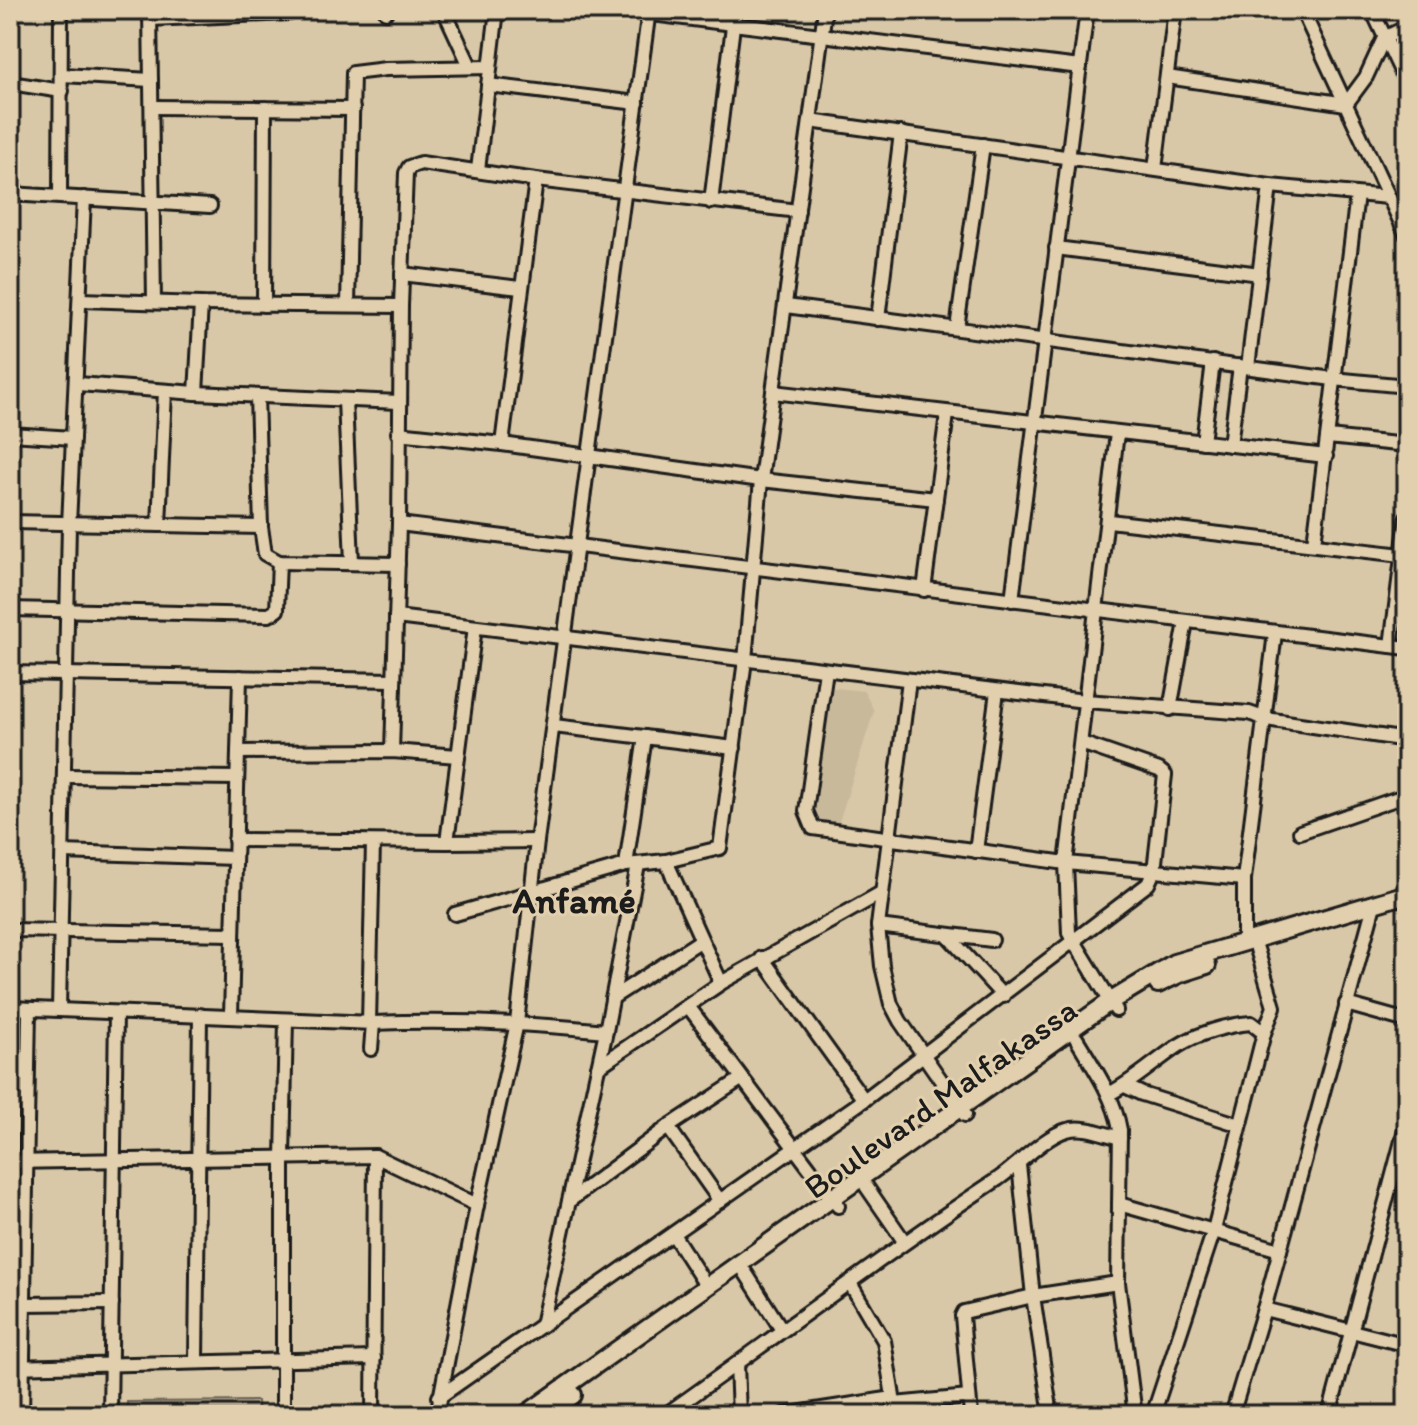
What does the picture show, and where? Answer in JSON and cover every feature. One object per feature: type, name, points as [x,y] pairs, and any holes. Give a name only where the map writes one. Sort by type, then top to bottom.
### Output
[{"type":"main road","points":[[1372,910],[1407,894]]},
{"type":"main road","name":"Boulevard Malfakassa","points":[[525,1415],[1114,1005],[1251,945],[1372,910],[1407,904]]},
{"type":"main road","name":"Boulevard Malfakassa","points":[[545,1415],[745,1272],[835,1202],[866,1186],[963,1111],[1076,1038],[1114,1005]]},
{"type":"street","points":[[60,196],[61,10]]},
{"type":"street","points":[[154,302],[150,14],[290,13],[296,10]]},
{"type":"street","points":[[444,10],[470,66]]},
{"type":"street","points":[[478,170],[497,10]]},
{"type":"street","points":[[619,10],[734,16],[822,35],[1080,67]]},
{"type":"street","points":[[455,914],[632,865],[666,861],[720,848],[745,660],[761,480],[825,10]]},
{"type":"street","points":[[1012,600],[1087,10]]},
{"type":"street","points":[[1155,169],[1175,10]]},
{"type":"street","points":[[1302,10],[1407,236]]},
{"type":"street","points":[[1372,10],[1407,84]]},
{"type":"street","points":[[437,1415],[477,1205],[517,1023],[537,841],[649,12]]},
{"type":"street","points":[[711,202],[734,16]]},
{"type":"street","points":[[1346,104],[1366,77],[1384,38],[1407,27]]},
{"type":"street","points":[[348,305],[355,72],[490,67]]},
{"type":"street","points":[[62,75],[151,80]]},
{"type":"street","points":[[1167,77],[1346,104]]},
{"type":"street","points":[[10,83],[62,91]]},
{"type":"street","points":[[488,85],[637,103]]},
{"type":"street","points":[[152,107],[353,109]]},
{"type":"street","points":[[264,305],[265,108]]},
{"type":"street","points":[[810,121],[1270,186],[1388,197]]},
{"type":"street","points":[[878,319],[901,133]]},
{"type":"street","points":[[957,328],[983,145]]},
{"type":"street","points":[[392,751],[399,524],[401,306],[406,173],[409,167],[421,163],[798,211]]},
{"type":"street","points":[[502,444],[536,180]]},
{"type":"street","points":[[1230,445],[1260,274],[1270,186]]},
{"type":"street","points":[[10,194],[210,206]]},
{"type":"street","points":[[1314,543],[1357,195]]},
{"type":"street","points":[[59,1010],[69,525],[78,384],[84,198]]},
{"type":"street","points":[[1056,248],[1260,274]]},
{"type":"street","points":[[402,274],[520,288]]},
{"type":"street","points":[[81,300],[401,306]]},
{"type":"street","points":[[196,393],[201,304]]},
{"type":"street","points":[[786,306],[1333,379],[1407,386]]},
{"type":"street","points":[[1203,442],[1213,362]]},
{"type":"street","points":[[78,384],[399,402]]},
{"type":"street","points":[[159,525],[165,391]]},
{"type":"street","points":[[773,392],[1326,456]]},
{"type":"street","points":[[257,396],[261,527],[265,554],[279,562],[398,564]]},
{"type":"street","points":[[345,400],[352,562]]},
{"type":"street","points":[[924,590],[947,414]]},
{"type":"street","points":[[398,433],[502,444],[761,480],[936,499]]},
{"type":"street","points":[[1114,1005],[1074,943],[1067,924],[1066,863],[1109,521],[1117,433]]},
{"type":"street","points":[[10,434],[73,438]]},
{"type":"street","points":[[1328,437],[1407,445]]},
{"type":"street","points":[[1391,646],[1407,517]]},
{"type":"street","points":[[1109,521],[1402,555]]},
{"type":"street","points":[[10,522],[261,527]]},
{"type":"street","points":[[399,524],[1407,648]]},
{"type":"street","points":[[10,609],[273,614],[277,610],[279,562]]},
{"type":"street","points":[[396,617],[1085,701],[1249,713],[1266,719],[1407,740]]},
{"type":"street","points":[[1170,709],[1186,622]]},
{"type":"street","points":[[447,842],[475,627]]},
{"type":"street","points":[[1153,1415],[1214,1230],[1264,1033],[1274,1007],[1251,945],[1244,879],[1275,633]]},
{"type":"street","points":[[826,670],[806,811],[813,828],[1066,863],[1244,879]]},
{"type":"street","points":[[10,673],[393,680]]},
{"type":"street","points":[[231,1016],[240,677]]},
{"type":"street","points":[[909,680],[881,893],[878,943],[891,1004],[963,1111]]},
{"type":"street","points":[[976,851],[997,691]]},
{"type":"street","points":[[554,726],[734,748]]},
{"type":"street","points":[[542,1325],[612,998],[632,865],[645,737]]},
{"type":"street","points":[[439,1397],[864,1100],[1148,884],[1154,871],[1165,775],[1159,770],[1081,743]]},
{"type":"street","points":[[238,752],[392,751],[458,756]]},
{"type":"street","points":[[65,776],[237,778]]},
{"type":"street","points":[[1300,832],[1407,795]]},
{"type":"street","points":[[235,840],[537,841]]},
{"type":"street","points":[[371,1049],[373,842]]},
{"type":"street","points":[[63,852],[235,858]]},
{"type":"street","points":[[666,861],[721,983]]},
{"type":"street","points":[[598,1067],[721,983],[881,893]]},
{"type":"street","points":[[1232,1415],[1264,1309],[1372,910]]},
{"type":"street","points":[[878,926],[992,940]]},
{"type":"street","points":[[10,930],[232,934]]},
{"type":"street","points":[[947,935],[1003,996]]},
{"type":"street","points":[[612,998],[700,941]]},
{"type":"street","points":[[762,958],[864,1100]]},
{"type":"street","points":[[1346,1004],[1407,1021]]},
{"type":"street","points":[[688,1006],[835,1202]]},
{"type":"street","points":[[10,1008],[371,1023],[517,1023],[606,1031]]},
{"type":"street","points":[[22,1415],[16,1367],[23,1304],[29,1009]]},
{"type":"street","points":[[110,1415],[116,1013]]},
{"type":"street","points":[[196,1361],[200,1015]]},
{"type":"street","points":[[283,1415],[286,1020]]},
{"type":"street","points":[[1109,1094],[1125,1086],[1181,1044],[1227,1026],[1251,1023],[1264,1033]]},
{"type":"street","points":[[1076,1038],[1117,1113],[1120,1138],[1118,1283],[1135,1415]]},
{"type":"street","points":[[569,1201],[668,1127],[741,1079]]},
{"type":"street","points":[[1125,1086],[1240,1125]]},
{"type":"street","points":[[1329,1415],[1407,1122]]},
{"type":"street","points":[[668,1127],[720,1201]]},
{"type":"street","points":[[665,1415],[904,1241],[1019,1165],[1056,1134],[1079,1128],[1120,1138]]},
{"type":"street","points":[[10,1162],[375,1156],[477,1205]]},
{"type":"street","points":[[373,1415],[375,1156]]},
{"type":"street","points":[[1019,1165],[1033,1296],[1051,1415]]},
{"type":"street","points":[[866,1186],[904,1241]]},
{"type":"street","points":[[1119,1204],[1280,1250]]},
{"type":"street","points":[[673,1234],[707,1287]]},
{"type":"street","points":[[745,1272],[782,1330]]},
{"type":"street","points":[[850,1283],[884,1341],[894,1406]]},
{"type":"street","points":[[971,1415],[964,1312],[1033,1296],[1118,1283]]},
{"type":"street","points":[[23,1304],[112,1303]]},
{"type":"street","points":[[1264,1309],[1407,1345]]},
{"type":"street","points":[[16,1367],[374,1358]]},
{"type":"street","points":[[737,1364],[739,1415]]},
{"type":"street","points":[[783,1415],[969,1397]]},
{"type":"shaded area","points":[[827,687],[864,691],[874,711],[838,825],[811,818]]},
{"type":"shaded area","points":[[257,1401],[258,1415],[127,1415],[127,1402]]},
{"type":"district","name":"Anfamé","points":[[574,900]]}]
